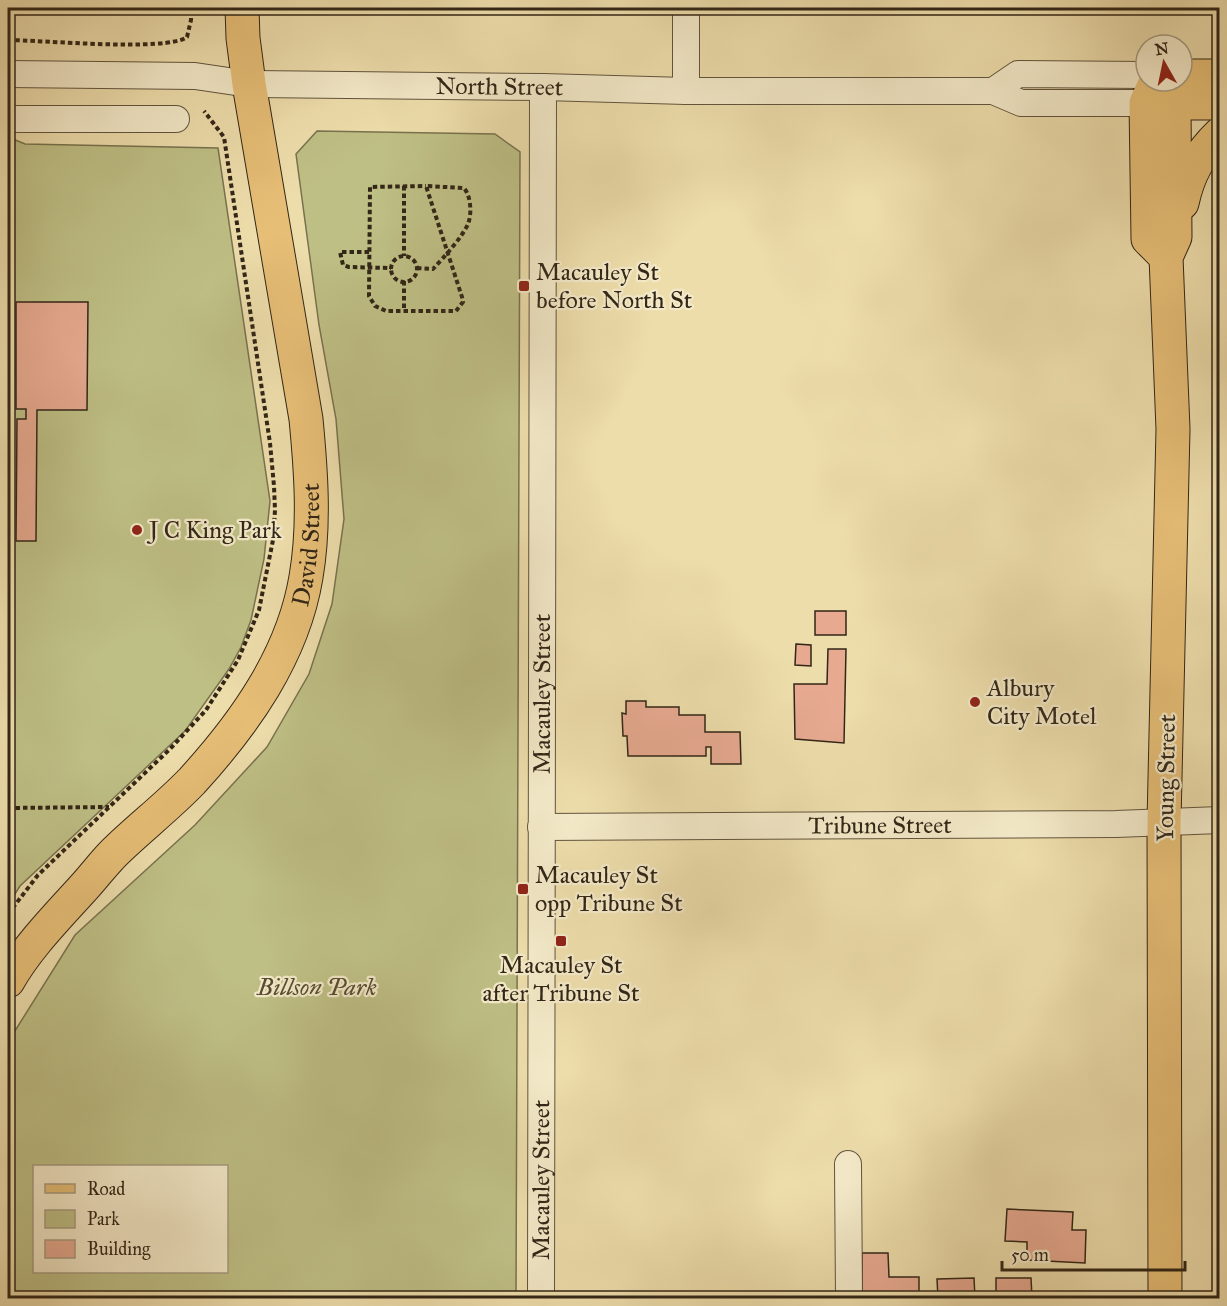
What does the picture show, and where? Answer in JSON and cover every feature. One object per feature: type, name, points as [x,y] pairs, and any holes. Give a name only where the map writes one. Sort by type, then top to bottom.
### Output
[{"type":"main road","name":"David Street","points":[[8,981],[50,926],[116,851],[190,783],[235,731],[271,677],[298,611],[306,578],[310,544],[311,471],[304,407],[249,84],[242,8]]},
{"type":"main road","name":"North Street","points":[[1194,80],[1220,75]]},
{"type":"main road","name":"Young Street","points":[[1161,93],[1170,247],[1173,429],[1164,822],[1165,1299]]},
{"type":"main road","name":"North Street","points":[[1183,93],[1220,103]]},
{"type":"main road","points":[[1170,247],[1190,176],[1197,160],[1220,134]]},
{"type":"street","points":[[686,8],[686,91]]},
{"type":"street","name":"North Street","points":[[8,74],[195,76],[249,84],[686,91],[993,91],[1021,103],[1134,90]]},
{"type":"street","name":"Macauley Street","points":[[541,1299],[543,87]]},
{"type":"street","points":[[8,119],[176,118]]},
{"type":"street","name":"Tribune Street","points":[[541,827],[1104,824],[1220,820]]},
{"type":"street","points":[[848,1164],[849,1299]]},
{"type":"path","points":[[8,40],[104,44],[172,43],[188,37],[191,8]]},
{"type":"path","points":[[8,914],[38,875],[206,710],[233,670],[259,610],[273,540],[275,510],[270,443],[224,137],[204,111]]},
{"type":"path","points":[[417,268],[433,268],[448,253],[468,223],[470,199],[468,192],[460,187],[426,186],[404,186],[370,187],[369,296],[371,300],[380,309],[386,311],[452,311],[460,307],[463,302],[462,297],[448,253],[426,186]]},
{"type":"path","points":[[404,186],[404,256]]},
{"type":"path","points":[[369,252],[340,252],[340,258],[343,265],[349,267],[392,268]]},
{"type":"path","points":[[404,256],[414,260],[417,268],[414,276],[404,281],[393,276],[392,268],[395,260],[404,256]]},
{"type":"path","points":[[404,281],[404,311]]},
{"type":"path","points":[[8,808],[109,807]]},
{"type":"green space","name":"Billson Park","points":[[317,131],[495,134],[520,152],[516,1298],[8,1298],[8,1042],[75,935],[195,825],[267,747],[309,674],[332,604],[344,519],[336,419],[319,325],[296,154]]},
{"type":"green space","name":"J C King Park","points":[[8,137],[25,144],[218,148],[270,501],[264,559],[251,620],[241,647],[229,669],[185,731],[20,886],[8,905]]},
{"type":"building","points":[[16,302],[88,302],[87,410],[37,410],[36,541],[16,541],[17,419],[26,419],[26,409],[16,409]]},
{"type":"building","points":[[815,611],[846,611],[846,635],[815,635]]},
{"type":"building","points":[[796,644],[811,645],[811,666],[795,665]]},
{"type":"building","points":[[828,649],[846,649],[844,743],[795,739],[794,684],[827,684]]},
{"type":"building","points":[[626,701],[646,701],[646,707],[679,707],[679,715],[705,715],[705,732],[740,732],[741,764],[711,764],[711,747],[706,747],[706,756],[628,756],[627,736],[623,736],[622,713],[626,714]]},
{"type":"building","points":[[1007,1209],[1073,1212],[1072,1230],[1086,1230],[1085,1263],[1027,1260],[1027,1242],[1005,1241]]},
{"type":"building","points":[[862,1253],[888,1253],[889,1277],[919,1277],[919,1298],[862,1298]]},
{"type":"building","points":[[974,1278],[975,1298],[938,1298],[937,1279]]},
{"type":"building","points":[[996,1278],[1031,1278],[1032,1298],[996,1298]]},
{"type":"place","name":"Macauley St before North St","points":[[524,286]]},
{"type":"place","name":"J C King Park","points":[[137,530]]},
{"type":"place","name":"Albury City Motel","points":[[975,702]]},
{"type":"place","name":"Macauley St opp Tribune St","points":[[523,889]]},
{"type":"place","name":"Macauley St after Tribune St","points":[[561,941]]}]
